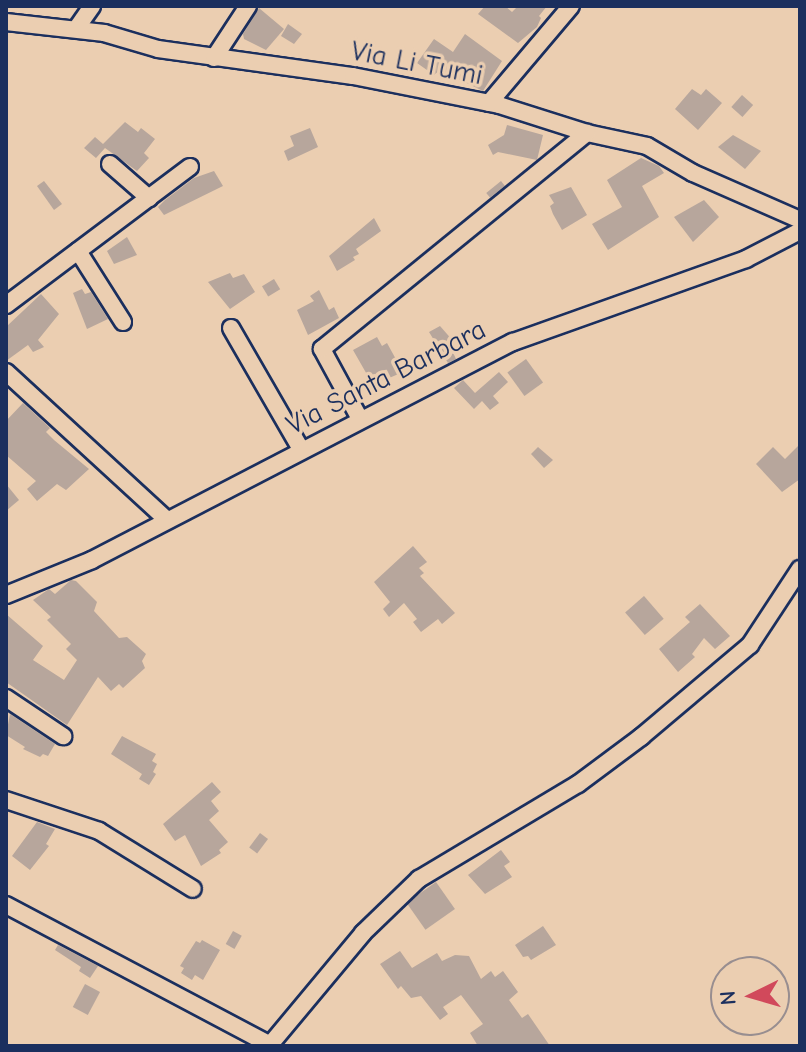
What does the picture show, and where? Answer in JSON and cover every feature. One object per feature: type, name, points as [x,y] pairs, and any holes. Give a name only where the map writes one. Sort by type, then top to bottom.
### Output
[{"type":"street","points":[[76,29],[92,6]]},
{"type":"street","points":[[214,58],[248,6]]},
{"type":"street","points":[[489,103],[571,6]]},
{"type":"street","name":"Via Li Tumi","points":[[6,22],[76,29],[158,49],[353,76],[489,103],[566,123],[587,133],[647,146],[693,173],[800,220]]},
{"type":"street","points":[[360,419],[322,349],[587,133]]},
{"type":"street","points":[[110,164],[149,198]]},
{"type":"street","points":[[6,305],[190,167]]},
{"type":"street","name":"Via Santa Barbara","points":[[7,594],[92,560],[301,449],[513,342],[746,259],[800,231]]},
{"type":"street","points":[[78,251],[123,322]]},
{"type":"street","points":[[231,328],[301,449]]},
{"type":"street","points":[[6,372],[167,520]]},
{"type":"street","points":[[6,905],[269,1046],[363,933],[419,879],[578,784],[641,737],[750,645],[800,569]]},
{"type":"street","points":[[6,698],[63,736]]},
{"type":"street","points":[[6,800],[99,831],[193,889]]},
{"type":"building","points":[[485,6],[505,6],[512,12],[518,6],[547,6],[539,16],[537,27],[518,43],[478,14]]},
{"type":"building","points":[[259,8],[284,29],[266,50],[244,39],[243,34]]},
{"type":"building","points":[[288,24],[302,34],[294,44],[281,36]]},
{"type":"building","points":[[465,34],[502,61],[483,91],[440,70],[434,75],[417,63],[434,39],[453,52]]},
{"type":"building","points":[[692,89],[701,95],[706,89],[722,103],[698,130],[675,109]]},
{"type":"building","points":[[742,95],[753,105],[742,117],[731,107]]},
{"type":"building","points":[[125,122],[138,132],[141,128],[155,139],[144,153],[149,158],[137,171],[105,148],[96,158],[84,148],[95,137],[103,144]]},
{"type":"building","points":[[507,125],[543,135],[537,160],[498,152],[493,155],[488,145],[504,135]]},
{"type":"building","points":[[310,128],[318,147],[288,161],[284,151],[294,146],[290,136]]},
{"type":"building","points":[[733,135],[761,151],[745,169],[718,147]]},
{"type":"building","points":[[641,158],[659,166],[664,173],[642,186],[659,217],[608,250],[592,224],[622,207],[607,180]]},
{"type":"building","points":[[214,171],[223,186],[164,215],[158,207],[165,200],[194,178]]},
{"type":"building","points":[[44,181],[62,204],[54,210],[37,186]]},
{"type":"building","points":[[501,181],[505,186],[490,198],[486,193]]},
{"type":"building","points":[[571,187],[587,215],[562,230],[550,206],[554,203],[549,195]]},
{"type":"building","points":[[704,200],[719,217],[693,242],[674,217]]},
{"type":"building","points":[[374,218],[381,231],[356,249],[359,254],[353,257],[355,260],[337,271],[329,256]]},
{"type":"building","points":[[127,237],[137,255],[114,264],[107,251]]},
{"type":"building","points":[[230,273],[233,278],[244,274],[255,292],[230,309],[208,282]]},
{"type":"building","points":[[274,279],[280,289],[268,296],[262,286]]},
{"type":"building","points":[[82,289],[85,294],[91,292],[108,319],[87,329],[73,293]]},
{"type":"building","points":[[319,290],[329,310],[334,307],[339,318],[308,335],[297,310],[314,301],[310,296]]},
{"type":"building","points":[[41,294],[59,314],[38,340],[44,347],[33,352],[28,345],[6,361],[6,327]]},
{"type":"building","points":[[440,326],[454,342],[449,344],[456,359],[448,363],[429,332]]},
{"type":"building","points":[[377,337],[382,346],[387,343],[403,372],[373,385],[353,350]]},
{"type":"building","points":[[526,359],[543,382],[524,396],[507,373]]},
{"type":"building","points":[[499,372],[508,382],[493,396],[499,403],[490,410],[482,401],[474,409],[454,388],[463,380],[475,393]]},
{"type":"building","points":[[23,403],[50,428],[46,432],[54,440],[89,469],[66,490],[57,484],[37,501],[27,489],[36,481],[6,455],[6,421]]},
{"type":"building","points":[[800,444],[800,479],[782,492],[756,464],[773,447],[785,459]]},
{"type":"building","points":[[538,447],[553,460],[544,468],[531,454]]},
{"type":"building","points":[[6,484],[19,500],[6,511]]},
{"type":"building","points":[[413,546],[427,562],[419,568],[424,573],[420,576],[455,613],[442,624],[438,619],[421,632],[413,622],[417,619],[404,603],[389,617],[383,609],[390,602],[374,582]]},
{"type":"building","points":[[71,580],[76,581],[97,602],[94,611],[119,638],[127,637],[146,654],[142,661],[145,668],[123,688],[119,684],[111,691],[98,677],[67,725],[6,682],[6,614],[43,646],[33,660],[64,680],[77,660],[66,649],[71,644],[47,620],[51,617],[33,600],[49,589],[55,594]]},
{"type":"building","points":[[644,596],[664,619],[645,635],[625,612]]},
{"type":"building","points":[[700,604],[730,636],[715,649],[704,638],[692,654],[695,657],[678,672],[659,649],[690,622],[685,617]]},
{"type":"building","points":[[10,714],[55,744],[48,756],[43,754],[40,757],[23,749],[25,747],[6,735]]},
{"type":"building","points":[[122,736],[156,754],[152,761],[157,764],[153,772],[156,774],[149,785],[139,779],[142,774],[111,754]]},
{"type":"building","points":[[212,782],[221,792],[211,801],[219,811],[209,820],[228,842],[219,850],[221,853],[201,866],[185,835],[175,841],[163,824]]},
{"type":"building","points":[[37,822],[55,829],[46,844],[49,846],[30,870],[12,856]]},
{"type":"building","points":[[260,833],[268,839],[257,853],[249,847]]},
{"type":"building","points":[[501,850],[510,862],[504,866],[512,877],[485,894],[468,875]]},
{"type":"building","points":[[436,882],[455,909],[425,930],[407,903]]},
{"type":"building","points":[[543,926],[556,945],[531,960],[528,956],[523,957],[515,945]]},
{"type":"building","points":[[233,931],[242,936],[234,949],[226,944]]},
{"type":"building","points":[[202,940],[220,950],[203,980],[195,975],[192,980],[181,973],[184,968],[180,966],[196,941],[200,943]]},
{"type":"building","points":[[58,945],[98,966],[90,978],[79,971],[81,967],[55,950]]},
{"type":"building","points":[[400,951],[412,968],[437,953],[442,961],[455,955],[469,956],[481,979],[491,971],[495,977],[503,971],[518,992],[509,1000],[522,1018],[528,1014],[550,1046],[478,1046],[470,1033],[483,1024],[461,995],[443,1007],[448,1014],[440,1020],[421,996],[411,998],[401,986],[398,989],[380,964]]},
{"type":"building","points":[[85,984],[100,992],[88,1015],[73,1007]]}]
